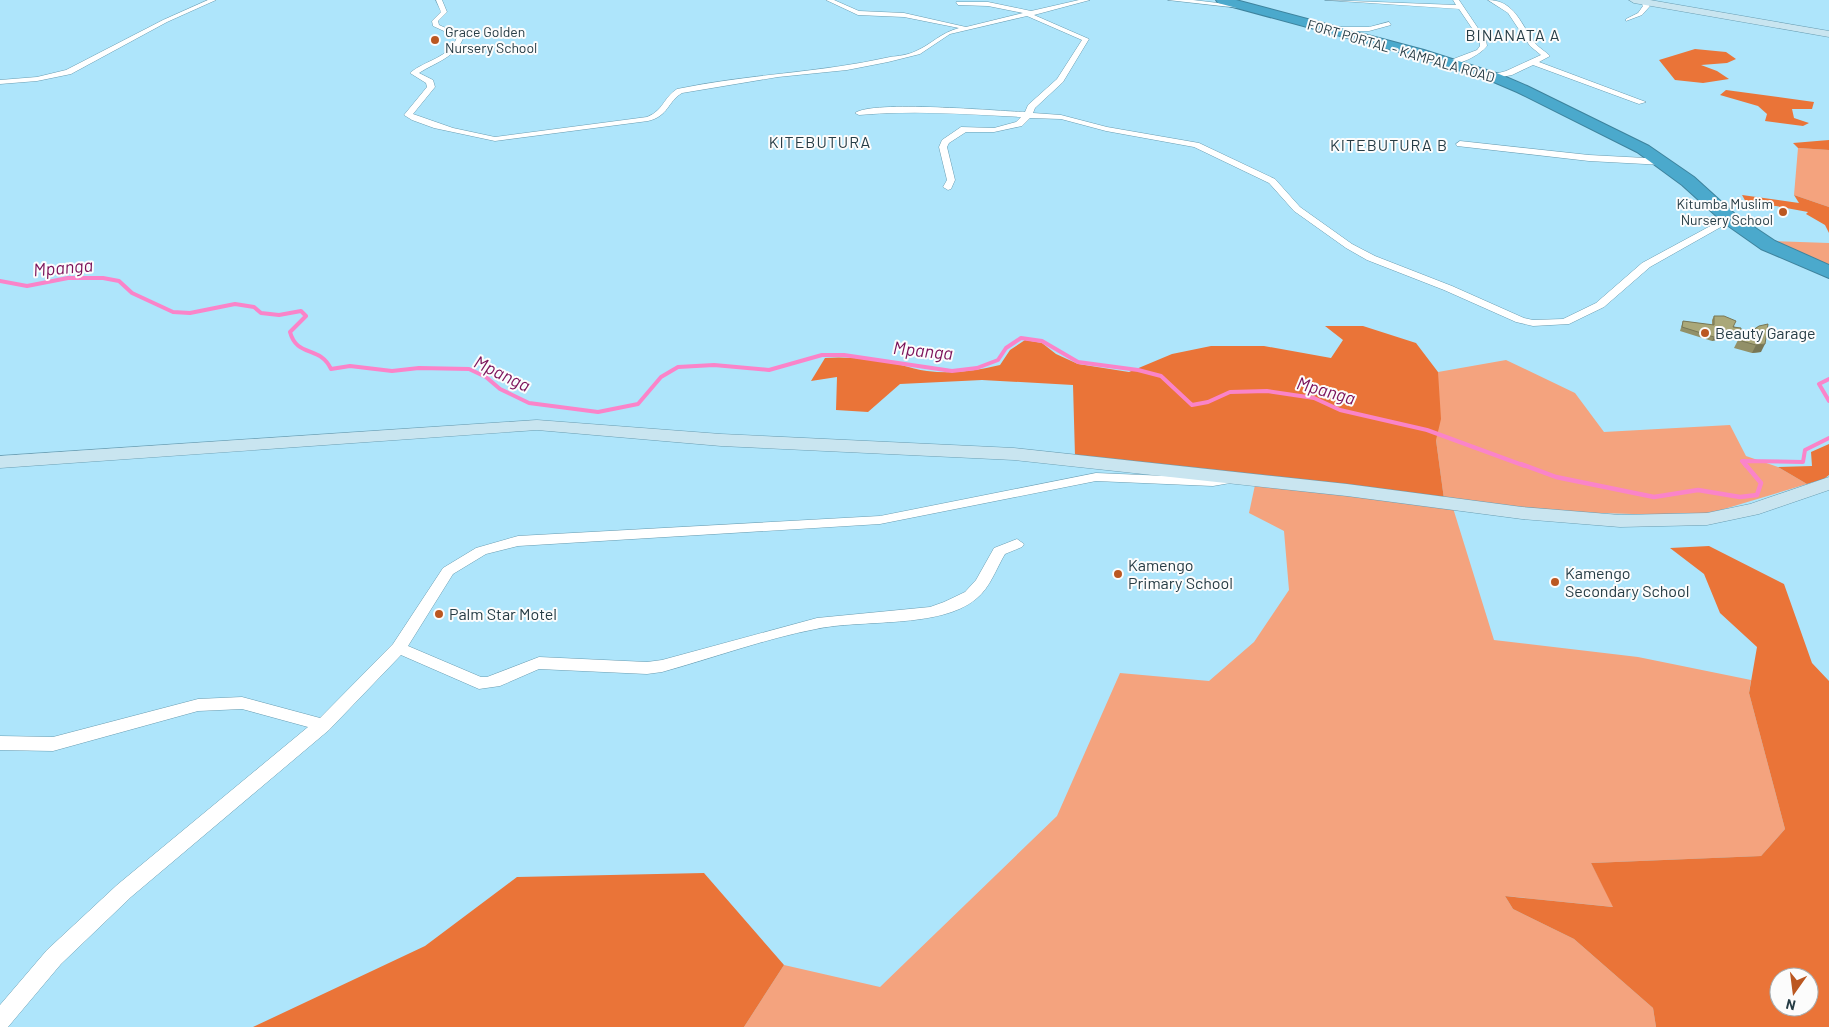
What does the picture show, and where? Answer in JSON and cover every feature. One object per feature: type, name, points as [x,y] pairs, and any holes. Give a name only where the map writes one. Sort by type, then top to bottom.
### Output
[{"type":"highway","name":"FORT PORTAL - KAMPALA ROAD","points":[[1222,0],[1451,63],[1494,77],[1614,132],[1664,162],[1730,220],[1768,245],[1829,272]]},
{"type":"street","points":[[0,82],[37,79],[68,72],[171,18],[213,0]]},
{"type":"street","points":[[439,0],[444,12],[435,21],[436,26],[456,33],[461,36],[460,40],[449,52],[414,72],[430,82],[431,87],[408,115],[430,123],[488,138],[648,118],[661,113],[668,104],[670,97],[680,91],[778,75],[856,67],[888,60],[918,52],[948,33],[1087,0]]},
{"type":"street","points":[[829,0],[858,13],[904,15],[970,28]]},
{"type":"street","points":[[948,187],[951,180],[943,147],[945,142],[964,129],[994,130],[1019,124],[1028,115],[1032,107],[1060,80],[1086,39],[1031,14],[988,4],[979,0]]},
{"type":"street","points":[[1172,0],[1246,7]]},
{"type":"street","points":[[1328,0],[1460,7]]},
{"type":"street","points":[[1451,63],[1478,51],[1484,46],[1484,40],[1456,0]]},
{"type":"street","points":[[1491,0],[1506,5],[1515,15],[1532,44],[1546,56],[1509,73],[1494,77]]},
{"type":"street","points":[[1628,20],[1647,6],[1639,1]]},
{"type":"street","points":[[1639,1],[1829,34]]},
{"type":"street","points":[[958,3],[988,4]]},
{"type":"street","points":[[1329,29],[1373,28],[1389,24]]},
{"type":"street","points":[[1533,62],[1642,102]]},
{"type":"street","points":[[859,113],[887,110],[946,110],[1060,117],[1106,129],[1182,141],[1207,149],[1272,181],[1297,209],[1348,246],[1371,258],[1448,288],[1520,320],[1533,323],[1565,322],[1600,305],[1646,265],[1730,220]]},
{"type":"street","points":[[1460,144],[1589,158],[1664,162]]},
{"type":"street","points":[[0,462],[537,425],[721,440],[986,452],[1234,478],[1572,518],[1663,522],[1707,519],[1790,500],[1829,483]]},
{"type":"street","points":[[0,1021],[54,958],[124,891],[322,725],[399,648],[448,571],[467,558],[503,543],[880,520],[1087,478],[1213,482],[1234,478]]},
{"type":"street","points":[[399,648],[480,683],[489,684],[530,665],[539,663],[647,668],[662,666],[818,623],[931,612],[949,606],[970,596],[982,583],[999,551],[1017,544]]},
{"type":"street","points":[[0,743],[53,744],[198,705],[242,703],[322,725]]},
{"type":"shaded area","points":[[1695,49],[1726,52],[1736,59],[1727,63],[1701,65],[1717,71],[1729,79],[1703,83],[1675,80],[1659,60]]},
{"type":"shaded area","points":[[1726,90],[1814,102],[1812,109],[1792,109],[1794,118],[1809,123],[1803,126],[1765,121],[1767,114],[1758,106],[1720,95]]},
{"type":"shaded area","points":[[1829,140],[1829,150],[1798,148],[1793,143]]},
{"type":"shaded area","points":[[1798,148],[1829,150],[1829,207],[1794,195]]},
{"type":"shaded area","points":[[1742,195],[1799,203],[1794,195],[1829,207],[1829,233],[1825,225],[1806,214],[1808,212],[1776,206],[1747,204]]},
{"type":"shaded area","points":[[1771,241],[1829,243],[1829,269]]},
{"type":"shaded area","points":[[1325,326],[1363,326],[1416,343],[1438,372],[1441,419],[1436,440],[1444,499],[1075,456],[1073,385],[982,380],[900,384],[868,412],[836,410],[837,377],[811,381],[825,358],[873,360],[936,372],[982,369],[1000,365],[1010,350],[1025,340],[1042,343],[1056,354],[1078,364],[1129,372],[1172,354],[1211,346],[1264,346],[1331,358],[1343,340]]},
{"type":"shaded area","points":[[1506,360],[1575,393],[1604,432],[1730,425],[1746,456],[1778,467],[1807,484],[1701,516],[1531,511],[1444,499],[1436,440],[1438,372]]},
{"type":"shaded area","points":[[1829,444],[1829,475],[1824,479],[1807,484],[1778,467],[1812,466],[1811,452]]},
{"type":"shaded area","points":[[1255,485],[1453,508],[1494,640],[1638,657],[1751,680],[1749,693],[1785,829],[1761,856],[1591,863],[1614,907],[1505,896],[1513,909],[1574,939],[1653,1008],[1656,1027],[744,1027],[784,965],[880,987],[1057,816],[1120,673],[1209,681],[1254,642],[1289,590],[1284,531],[1249,513]]},
{"type":"shaded area","points":[[1709,546],[1784,584],[1812,663],[1829,681],[1829,1027],[1656,1027],[1653,1008],[1574,939],[1513,909],[1505,896],[1613,907],[1591,863],[1761,856],[1785,829],[1749,693],[1757,647],[1720,613],[1704,574],[1670,548]]},
{"type":"shaded area","points":[[704,873],[784,965],[744,1027],[253,1027],[425,946],[517,877]]},
{"type":"building","points":[[1714,316],[1724,316],[1736,321],[1733,327],[1741,328],[1741,330],[1714,337],[1682,327],[1683,321],[1714,325]]},
{"type":"building","points":[[1768,324],[1765,344],[1756,345],[1738,340],[1759,326]]},
{"type":"waterway","name":"Mpanga","points":[[0,281],[27,286],[68,278],[103,278],[119,281],[132,293],[173,312],[190,313],[235,304],[254,307],[261,313],[279,315],[301,311],[306,316],[290,332],[293,340],[303,349],[321,357],[331,369],[350,366],[392,371],[419,368],[469,369],[486,377],[500,389],[529,403],[598,412],[638,404],[661,377],[678,367],[714,365],[769,370],[822,355],[844,355],[952,371],[977,368],[998,360],[1006,348],[1021,338],[1042,341],[1078,362],[1138,370],[1161,376],[1192,405],[1208,402],[1230,392],[1267,391],[1314,398],[1340,410],[1427,430],[1525,466]]},
{"type":"waterway","name":"Mpanga","points":[[1829,379],[1819,384],[1829,401]]},
{"type":"waterway","name":"Mpanga","points":[[1746,466],[1742,461],[1803,462],[1805,450],[1829,438]]},
{"type":"waterway","name":"Mpanga","points":[[1521,464],[1556,477],[1654,497],[1698,490],[1740,497],[1757,495],[1761,483],[1745,464]]},
{"type":"place","name":"Grace Golden Nursery School","points":[[435,40]]},
{"type":"place","name":"Kitumba Muslim Nursery School","points":[[1783,212]]},
{"type":"place","name":"Beauty Garage","points":[[1705,333]]},
{"type":"place","name":"Kamengo Primary School","points":[[1118,574]]},
{"type":"place","name":"Kamengo Secondary School","points":[[1555,582]]},
{"type":"place","name":"Palm Star Motel","points":[[439,614]]},
{"type":"district","name":"BINANATA A","points":[[1513,35]]},
{"type":"district","name":"KITEBUTURA","points":[[820,142]]},
{"type":"district","name":"KITEBUTURA B","points":[[1389,145]]}]
